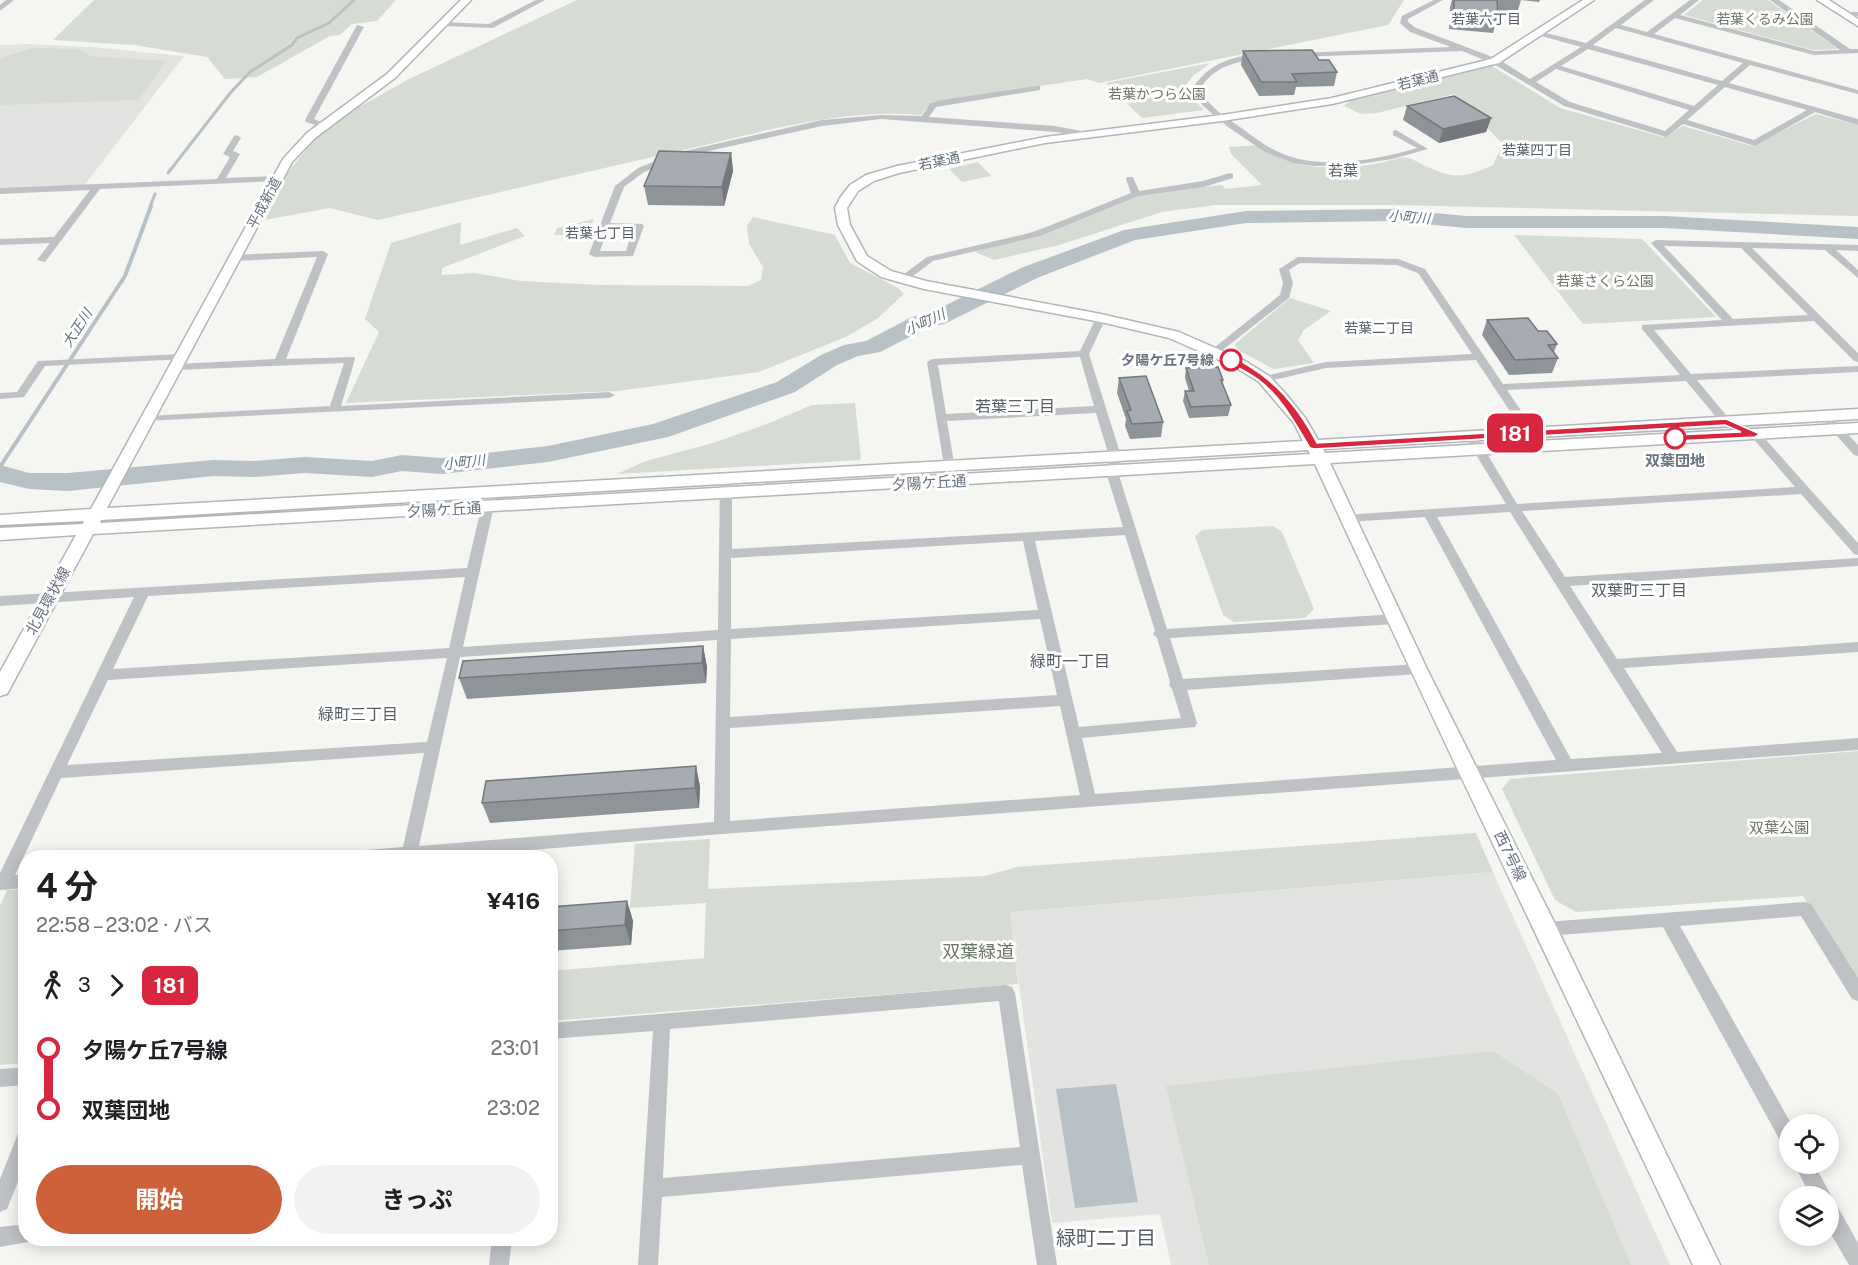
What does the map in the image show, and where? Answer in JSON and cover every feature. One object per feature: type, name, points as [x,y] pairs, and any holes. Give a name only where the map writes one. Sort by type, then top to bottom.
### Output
[{"type":"street","points":[[1,7],[10,0]]},
{"type":"street","points":[[442,24],[490,26],[542,0]]},
{"type":"street","points":[[1439,0],[1405,18],[1404,23],[1413,30],[1495,61],[1532,81],[1567,104],[1666,134],[1749,62]]},
{"type":"street","name":"若葉通","points":[[1317,452],[1301,422],[1264,379],[1215,351],[1174,335],[1101,318],[901,280],[871,266],[862,258],[844,225],[842,208],[846,198],[854,188],[870,178],[1001,147],[1332,101],[1495,61],[1589,0]]},
{"type":"street","points":[[1532,81],[1587,46],[1650,0]]},
{"type":"street","points":[[1649,34],[1695,0]]},
{"type":"street","points":[[1774,0],[1858,58]]},
{"type":"street","points":[[1822,0],[1858,23]]},
{"type":"street","name":"平成新道","points":[[92,521],[180,362],[276,179],[299,146],[322,124],[391,76],[467,1]]},
{"type":"street","points":[[1844,14],[1858,14]]},
{"type":"street","points":[[1676,16],[1814,53],[1858,51]]},
{"type":"street","points":[[1616,26],[1858,92]]},
{"type":"street","points":[[322,124],[309,120],[360,27]]},
{"type":"street","points":[[1541,33],[1858,122]]},
{"type":"street","points":[[1287,55],[1463,49]]},
{"type":"street","points":[[1264,56],[1228,60],[1202,78],[1196,89],[1198,97],[1222,118],[1273,153],[1304,162],[1372,160],[1424,149],[1396,133]]},
{"type":"street","points":[[1556,67],[1696,109]]},
{"type":"street","points":[[924,119],[933,105],[1037,88]]},
{"type":"street","points":[[1682,121],[1755,143],[1812,110]]},
{"type":"street","points":[[604,226],[639,226],[630,254],[594,254],[604,226],[622,183],[641,170],[665,159],[740,140],[828,122],[881,117],[924,119],[1055,129],[1089,135]]},
{"type":"street","points":[[220,181],[236,154],[227,154],[237,138]]},
{"type":"street","points":[[901,280],[930,259],[1036,234],[1136,194],[1204,184],[1230,176]]},
{"type":"street","points":[[0,191],[276,179]]},
{"type":"street","points":[[1131,179],[1136,194]]},
{"type":"street","points":[[42,260],[97,187]]},
{"type":"street","points":[[0,242],[57,240]]},
{"type":"street","points":[[1730,322],[1656,243],[1858,248]]},
{"type":"street","points":[[1743,245],[1858,359]]},
{"type":"street","points":[[1827,247],[1858,275]]},
{"type":"street","points":[[234,258],[323,254],[279,362]]},
{"type":"street","points":[[1215,351],[1285,296],[1288,284],[1284,269],[1298,260],[1398,262],[1422,271],[1535,439]]},
{"type":"street","points":[[1072,733],[1190,723],[1176,685],[1129,531],[1084,354],[1101,318]]},
{"type":"street","points":[[1816,318],[1646,327],[1726,422],[1755,434],[1858,551]]},
{"type":"street","points":[[950,473],[932,363],[1084,354]]},
{"type":"street","points":[[1264,379],[1326,365],[1479,357]]},
{"type":"street","points":[[0,396],[20,395],[42,363],[279,362],[350,358],[335,408]]},
{"type":"street","points":[[1500,387],[1858,369]]},
{"type":"street","points":[[148,419],[609,395]]},
{"type":"street","points":[[941,418],[1099,409]]},
{"type":"street","name":"夕陽ケ丘通","points":[[1535,439],[1726,422],[1858,414]]},
{"type":"street","points":[[1825,416],[1858,452]]},
{"type":"street","name":"夕陽ケ丘通","points":[[0,520],[92,521],[1474,442],[1755,434],[1858,428]]},
{"type":"street","points":[[1474,442],[1674,759]]},
{"type":"street","name":"西7号線","points":[[1317,452],[1418,669],[1707,1265]]},
{"type":"street","points":[[722,828],[726,486]]},
{"type":"street","points":[[1348,518],[1805,490]]},
{"type":"street","points":[[410,850],[489,500]]},
{"type":"street","points":[[1429,513],[1567,766]]},
{"type":"street","name":"夕陽ケ丘通","points":[[0,534],[92,521]]},
{"type":"street","name":"北見環状線","points":[[0,689],[92,521]]},
{"type":"street","points":[[726,554],[1129,531]]},
{"type":"street","points":[[1028,537],[1089,802]]},
{"type":"street","points":[[1563,582],[1858,562]]},
{"type":"street","points":[[0,601],[473,572]]},
{"type":"street","points":[[18,850],[143,593]]},
{"type":"street","points":[[103,675],[1044,614]]},
{"type":"street","points":[[1160,634],[1395,619]]},
{"type":"street","points":[[1614,664],[1858,647]]},
{"type":"street","points":[[1176,685],[1418,669]]},
{"type":"street","points":[[724,723],[1064,700]]},
{"type":"street","points":[[476,850],[722,828],[1858,744]]},
{"type":"street","points":[[57,772],[434,747]]},
{"type":"street","points":[[2,883],[18,851]]},
{"type":"street","points":[[2,883],[18,882]]},
{"type":"street","points":[[1546,929],[1804,909],[1858,993]]},
{"type":"street","points":[[1667,919],[1779,1119]]},
{"type":"street","points":[[558,1030],[1006,993],[1047,1265]]},
{"type":"street","points":[[648,1265],[662,1021]]},
{"type":"street","points":[[0,1078],[18,1077]]},
{"type":"street","points":[[653,1188],[1030,1155]]},
{"type":"street","points":[[0,1202],[18,1158]]},
{"type":"street","points":[[1839,1228],[1858,1262]]},
{"type":"street","points":[[0,1237],[18,1235]]},
{"type":"street","points":[[499,1265],[501,1246]]},
{"type":"shaded area","points":[[0,45],[91,47],[184,56],[83,187],[0,191]]},
{"type":"shaded area","points":[[1493,872],[1670,1265],[1171,1265],[1160,1214],[1052,1223],[1009,912]]},
{"type":"shaded area","points":[[1116,1084],[1138,1202],[1075,1208],[1056,1089]]},
{"type":"green space","points":[[94,0],[396,0],[377,21],[352,24],[340,35],[330,36],[257,77],[225,79],[207,57],[134,45],[53,40]]},
{"type":"green space","points":[[577,0],[1404,0],[1388,25],[1099,83],[1087,79],[931,102],[921,115],[860,115],[799,124],[378,220],[330,208],[264,220],[289,171],[325,126],[409,79]]},
{"type":"green space","name":"若葉くるみ公園","points":[[1703,0],[1768,0],[1838,49],[1813,50],[1684,15]]},
{"type":"green space","points":[[33,48],[79,49],[90,56],[166,61],[138,100],[0,105],[0,58]]},
{"type":"green space","name":"若葉かつら公園","points":[[1210,63],[1192,77],[1186,85],[1187,93],[1204,110],[1142,118],[1106,83]]},
{"type":"green space","points":[[1492,66],[1560,108],[1663,137],[1683,126],[1752,146],[1816,114],[1858,125],[1858,216],[1395,205],[1216,205],[1162,212],[1059,245],[994,260],[975,252],[1139,194],[1222,185],[1225,189],[1262,185],[1231,154],[1229,147],[1260,145],[1286,160],[1317,167],[1349,167],[1404,158],[1446,174],[1461,175],[1475,172],[1493,165],[1503,144],[1454,94],[1377,113],[1361,114],[1344,106],[1350,101]]},
{"type":"green space","points":[[978,162],[991,176],[962,182],[949,169]]},
{"type":"green space","points":[[753,217],[835,235],[850,263],[898,288],[904,294],[878,318],[848,336],[759,372],[618,391],[346,403],[379,332],[365,319],[391,243],[461,222],[460,245],[517,228],[525,236],[442,268],[442,275],[475,273],[521,281],[601,285],[748,286],[761,280],[763,267],[749,244],[747,226]]},
{"type":"green space","points":[[594,219],[587,235],[554,235],[557,228]]},
{"type":"green space","name":"若葉さくら公園","points":[[1514,235],[1642,239],[1716,317],[1583,324]]},
{"type":"green space","points":[[1290,298],[1331,311],[1304,330],[1298,340],[1314,363],[1274,369],[1238,350],[1235,344]]},
{"type":"green space","points":[[855,403],[861,460],[617,474],[646,461],[713,443],[767,424],[812,405]]},
{"type":"green space","points":[[1273,526],[1282,532],[1314,609],[1305,618],[1234,622],[1223,615],[1195,536],[1202,530]]},
{"type":"green space","name":"双葉公園","points":[[1858,751],[1858,979],[1803,896],[1576,912],[1555,900],[1502,789],[1510,779]]},
{"type":"green space","name":"双葉緑道","points":[[1476,833],[1493,872],[1010,912],[1018,984],[558,1020],[558,970],[704,958],[706,903],[630,908],[635,844],[710,839],[708,889],[985,876],[1017,867]]},
{"type":"green space","points":[[18,889],[18,1064],[0,1065],[0,906],[7,890]]},
{"type":"green space","points":[[1493,1051],[1558,1094],[1631,1265],[1209,1265],[1166,1086]]},
{"type":"building","points":[[1454,0],[1497,0],[1498,16],[1454,12]]},
{"type":"building","points":[[1312,50],[1319,60],[1329,60],[1337,72],[1292,74],[1297,82],[1261,82],[1243,51]]},
{"type":"building","points":[[1454,96],[1491,118],[1443,129],[1407,106]]},
{"type":"building","points":[[659,151],[731,153],[722,187],[644,186]]},
{"type":"building","points":[[1528,318],[1538,331],[1547,331],[1557,344],[1548,345],[1558,358],[1515,360],[1487,320]]},
{"type":"building","points":[[1218,367],[1231,405],[1191,407],[1185,391],[1194,391],[1186,368]]},
{"type":"building","points":[[1146,376],[1163,422],[1132,424],[1127,411],[1131,410],[1119,378]]},
{"type":"building","points":[[703,646],[702,663],[459,678],[463,661]]},
{"type":"building","points":[[696,766],[695,788],[482,803],[486,781]]},
{"type":"building","points":[[627,901],[625,925],[558,930],[558,906]]},
{"type":"waterway","name":"大正川","points":[[168,173],[231,92],[250,72],[292,45],[297,38],[329,23],[354,0]]},
{"type":"waterway","name":"大正川","points":[[150,207],[155,194]]},
{"type":"waterway","name":"大正川","points":[[0,467],[125,276],[151,206]]},
{"type":"waterway","name":"小町川","points":[[0,473],[29,481],[68,482],[213,468],[254,469],[305,465],[372,469],[402,463],[442,466],[548,454],[659,431],[786,387],[829,360],[852,350],[872,347],[920,322],[936,319],[1029,273],[1131,234],[1246,217],[1391,215],[1467,222],[1664,222],[1858,233]]},
{"type":"bus line","name":"181","points":[[1231,360],[1264,379],[1301,422],[1314,446],[1726,422],[1755,434],[1675,438]]},
{"type":"place","name":"夕陽ケ丘7号線","points":[[1231,360]]},
{"type":"place","name":"双葉団地","points":[[1675,438]]},
{"type":"district","name":"若葉六丁目","points":[[1486,19]]},
{"type":"district","name":"若葉四丁目","points":[[1537,150]]},
{"type":"district","name":"若葉","points":[[1343,171]]},
{"type":"district","name":"若葉七丁目","points":[[600,233]]},
{"type":"district","name":"若葉二丁目","points":[[1379,328]]},
{"type":"district","name":"若葉三丁目","points":[[1015,406]]},
{"type":"district","name":"双葉町三丁目","points":[[1639,590]]},
{"type":"district","name":"緑町一丁目","points":[[1070,661]]},
{"type":"district","name":"緑町三丁目","points":[[358,714]]},
{"type":"district","name":"緑町二丁目","points":[[1106,1238]]}]
